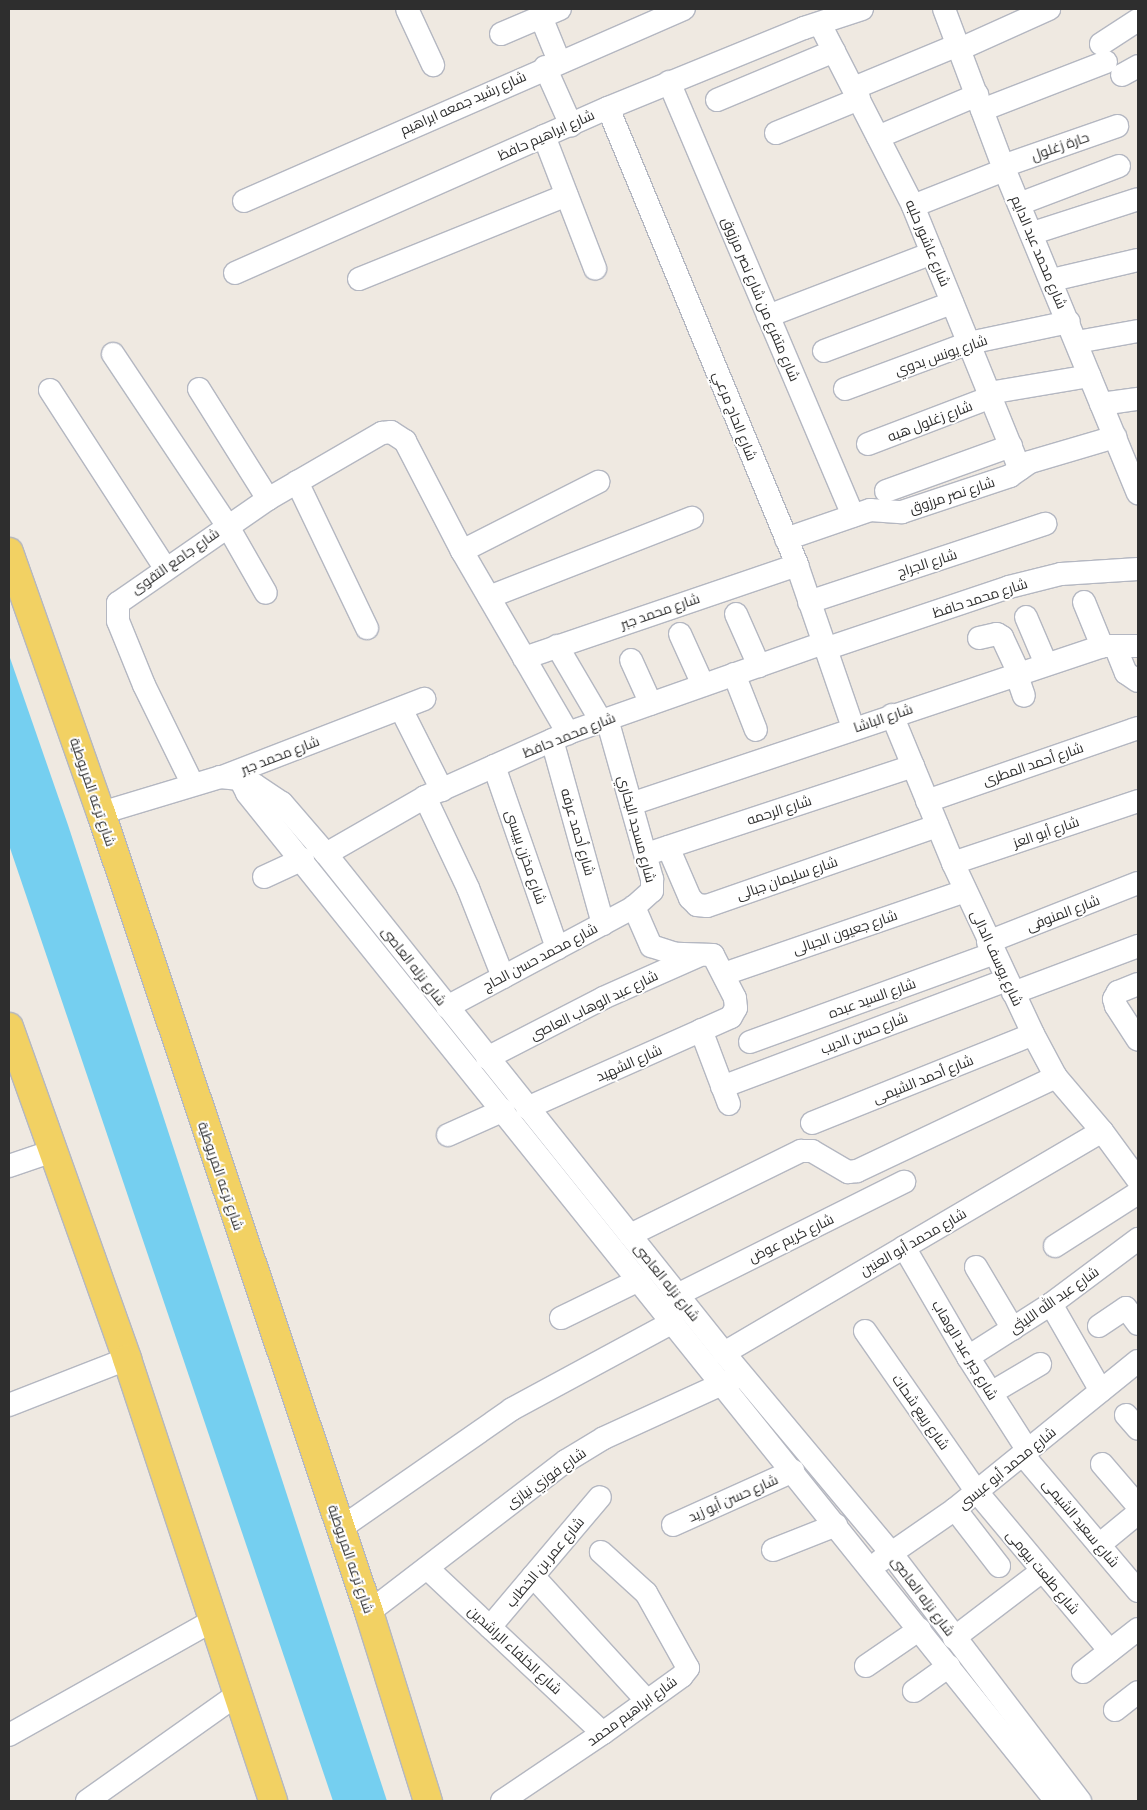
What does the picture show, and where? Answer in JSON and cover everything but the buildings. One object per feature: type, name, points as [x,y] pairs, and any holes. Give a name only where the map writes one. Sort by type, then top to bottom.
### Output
[{"type":"main road","name":"شارع ترعه المريوطية","points":[[9,552],[101,813],[341,1528],[428,1801]]},
{"type":"main road","points":[[9,1027],[127,1359],[273,1801]]},
{"type":"street","points":[[406,9],[433,65]]},
{"type":"street","name":"شارع رشيد جمعه ابراهيم","points":[[244,201],[552,64],[684,9]]},
{"type":"street","name":"شارع ابراهيم حافظ","points":[[235,273],[669,82],[862,9]]},
{"type":"street","name":"شارع محمد عبد الدايم","points":[[944,9],[1004,168],[1033,233],[1115,437],[1133,466],[1138,493]]},
{"type":"street","points":[[776,134],[856,94],[1049,9]]},
{"type":"street","points":[[501,34],[550,13],[552,64],[571,124]]},
{"type":"street","points":[[878,137],[979,103],[1117,62],[1138,20]]},
{"type":"street","name":"شارع عاشور حلبه","points":[[820,24],[913,206],[1020,469]]},
{"type":"street","points":[[717,100],[834,51]]},
{"type":"street","name":"شارع متفرع من شارع نصر مرزوق","points":[[669,82],[853,516]]},
{"type":"street","name":"شارع الحاج مرعي","points":[[608,108],[797,566],[852,728]]},
{"type":"street","name":"حارة زغلول","points":[[913,206],[1004,168],[1117,126]]},
{"type":"street","points":[[544,136],[594,268]]},
{"type":"street","points":[[1019,204],[1119,166]]},
{"type":"street","points":[[359,279],[567,196]]},
{"type":"street","points":[[1033,233],[1138,199]]},
{"type":"street","points":[[768,316],[932,253]]},
{"type":"street","points":[[1052,280],[1138,260]]},
{"type":"street","points":[[824,351],[952,303]]},
{"type":"street","name":"شارع يونس بدوي","points":[[845,389],[969,343],[1073,332],[1138,331]]},
{"type":"street","points":[[113,354],[227,525],[266,593]]},
{"type":"street","name":"شارع زغلول هبه","points":[[868,444],[990,395],[1090,376]]},
{"type":"street","points":[[199,389],[268,499]]},
{"type":"street","points":[[50,390],[165,568]]},
{"type":"street","points":[[1102,404],[1138,399]]},
{"type":"street","name":"شارع جامع التقوى","points":[[192,783],[144,685],[117,616],[118,602],[227,525],[268,499],[382,434],[391,432],[404,441]]},
{"type":"street","name":"شارع نصر مرزوق","points":[[786,539],[878,508],[902,512],[1010,476],[1030,462],[1115,437]]},
{"type":"street","name":"شارع أحمد عرفه","points":[[404,441],[462,550],[524,658],[560,736],[603,924]]},
{"type":"street","points":[[886,491],[1011,446]]},
{"type":"street","points":[[297,482],[367,628]]},
{"type":"street","points":[[462,550],[598,482]]},
{"type":"street","points":[[489,597],[692,518]]},
{"type":"street","name":"شارع الجراج","points":[[809,602],[1045,524]]},
{"type":"street","name":"شارع محمد جبر","points":[[524,658],[797,566]]},
{"type":"street","name":"شارع محمد حافظ","points":[[326,854],[433,794],[560,736],[734,674],[1009,587],[1061,574],[1138,569]]},
{"type":"street","points":[[1084,602],[1126,673],[1138,681]]},
{"type":"street","points":[[736,614],[759,666]]},
{"type":"street","points":[[1026,617],[1046,664]]},
{"type":"street","points":[[680,634],[703,685]]},
{"type":"street","points":[[979,638],[997,634],[1002,637],[1018,673],[1024,696]]},
{"type":"street","name":"شارع مسجد البخاري","points":[[557,646],[604,720],[631,804],[645,855],[652,891],[634,907]]},
{"type":"street","name":"شارع الباشا","points":[[631,804],[1046,664],[1109,646],[1138,646]]},
{"type":"street","points":[[631,660],[651,704]]},
{"type":"street","points":[[734,674],[756,730]]},
{"type":"street","name":"شارع محمد جبر","points":[[230,778],[424,699]]},
{"type":"street","points":[[401,709],[503,977]]},
{"type":"street","name":"شارع يوسف الدالى","points":[[892,715],[953,864],[1033,1034],[1056,1076],[1135,1170]]},
{"type":"street","name":"شارع أحمد المطرى","points":[[927,801],[1138,728]]},
{"type":"street","name":"شارع مخزن بيبسى","points":[[494,766],[557,948]]},
{"type":"street","name":"شارع الرحمه","points":[[645,855],[913,766]]},
{"type":"street","points":[[101,813],[192,783],[230,778]]},
{"type":"street","name":"شارع نزله العاصى","points":[[230,778],[269,793],[282,804],[326,854],[367,922],[639,1280],[673,1322],[732,1380],[891,1553],[1080,1801]]},
{"type":"street","name":"شارع نزله العاصى","points":[[230,778],[247,793],[303,859],[367,922],[447,1007],[487,1058],[502,1098],[527,1108],[630,1235],[724,1353],[732,1380],[793,1471],[949,1666],[1046,1798]]},
{"type":"street","name":"شارع أبو العز","points":[[953,864],[1138,801]]},
{"type":"street","name":"شارع سليمان جبالى","points":[[668,847],[693,902],[707,906],[938,826]]},
{"type":"street","points":[[264,877],[303,859]]},
{"type":"street","name":"شارع المنوفى","points":[[991,948],[1138,884]]},
{"type":"street","name":"شارع جعيون الجبالى","points":[[724,974],[965,891]]},
{"type":"street","points":[[634,907],[651,946],[676,954],[713,955],[724,974]]},
{"type":"street","name":"شارع محمد حسن الحاج","points":[[447,1007],[634,907]]},
{"type":"street","name":"شارع حسن الديب","points":[[701,1030],[726,1096],[1010,987],[1138,946]]},
{"type":"street","name":"شارع السيد عبده","points":[[750,1042],[991,948]]},
{"type":"street","name":"شارع عبد الوهاب العاصى","points":[[487,1058],[603,998],[702,954]]},
{"type":"street","name":"شارع الشهيد","points":[[527,1108],[731,1017],[736,1008],[735,998],[724,974]]},
{"type":"street","points":[[1138,984],[1118,992],[1114,999],[1116,1006],[1138,1040]]},
{"type":"street","name":"شارع أحمد الشيمى","points":[[812,1123],[1033,1034]]},
{"type":"street","points":[[630,1235],[801,1151],[812,1151],[848,1172],[857,1171],[1056,1076]]},
{"type":"street","points":[[448,1135],[502,1098]]},
{"type":"street","name":"شارع محمد أبو العنين","points":[[724,1353],[1102,1131]]},
{"type":"street","points":[[9,1166],[53,1150]]},
{"type":"street","name":"شارع كريم عوض","points":[[678,1295],[904,1182]]},
{"type":"street","points":[[1055,1246],[1138,1194]]},
{"type":"street","name":"شارع عبد الله الليثى","points":[[968,1357],[1052,1304],[1138,1239]]},
{"type":"street","name":"شارع جبر عبد الوهاب","points":[[904,1247],[1026,1453]]},
{"type":"street","points":[[976,1266],[1013,1328]]},
{"type":"street","points":[[561,1318],[639,1280]]},
{"type":"street","points":[[1052,1304],[1101,1392]]},
{"type":"street","points":[[1099,1326],[1126,1308],[1138,1324]]},
{"type":"street","points":[[341,1528],[512,1409],[673,1322]]},
{"type":"street","name":"شارع ربيع شحات","points":[[865,1331],[977,1492]]},
{"type":"street","points":[[9,1405],[127,1359]]},
{"type":"street","name":"شارع محمد أبو عيسى","points":[[871,1568],[955,1509],[1138,1363]]},
{"type":"street","points":[[991,1393],[1040,1364]]},
{"type":"street","name":"شارع فوزي نيازى","points":[[369,1612],[566,1461],[604,1438],[732,1380]]},
{"type":"street","name":"شارع سعيد الشيمى","points":[[1026,1453],[1138,1591]]},
{"type":"street","points":[[1102,1464],[1138,1506]]},
{"type":"street","name":"شارع حسن أبو زيد","points":[[672,1526],[793,1471]]},
{"type":"street","name":"شارع طلعت بيومى","points":[[977,1492],[1110,1651]]},
{"type":"street","name":"شارع عمر بن الخطاب","points":[[490,1627],[600,1497]]},
{"type":"street","points":[[955,1509],[999,1566]]},
{"type":"street","points":[[1099,1545],[1138,1513]]},
{"type":"street","points":[[773,1550],[836,1525]]},
{"type":"street","name":"شارع ابراهيم محمد","points":[[502,1801],[682,1676],[688,1668],[685,1658],[646,1593],[602,1552]]},
{"type":"street","name":"شارع الخلفاء الراشدين","points":[[427,1568],[602,1733]]},
{"type":"street","points":[[954,1638],[1042,1571]]},
{"type":"street","points":[[533,1576],[647,1701]]},
{"type":"street","points":[[9,1735],[214,1620]]},
{"type":"street","points":[[866,1666],[920,1629]]},
{"type":"street","points":[[1083,1672],[1138,1629]]},
{"type":"street","points":[[914,1691],[949,1666]]},
{"type":"street","points":[[1115,1710],[1138,1692]]},
{"type":"street","points":[[87,1801],[238,1694]]},
{"type":"water","points":[[9,655],[68,825],[387,1801],[333,1801],[9,845]]}]
